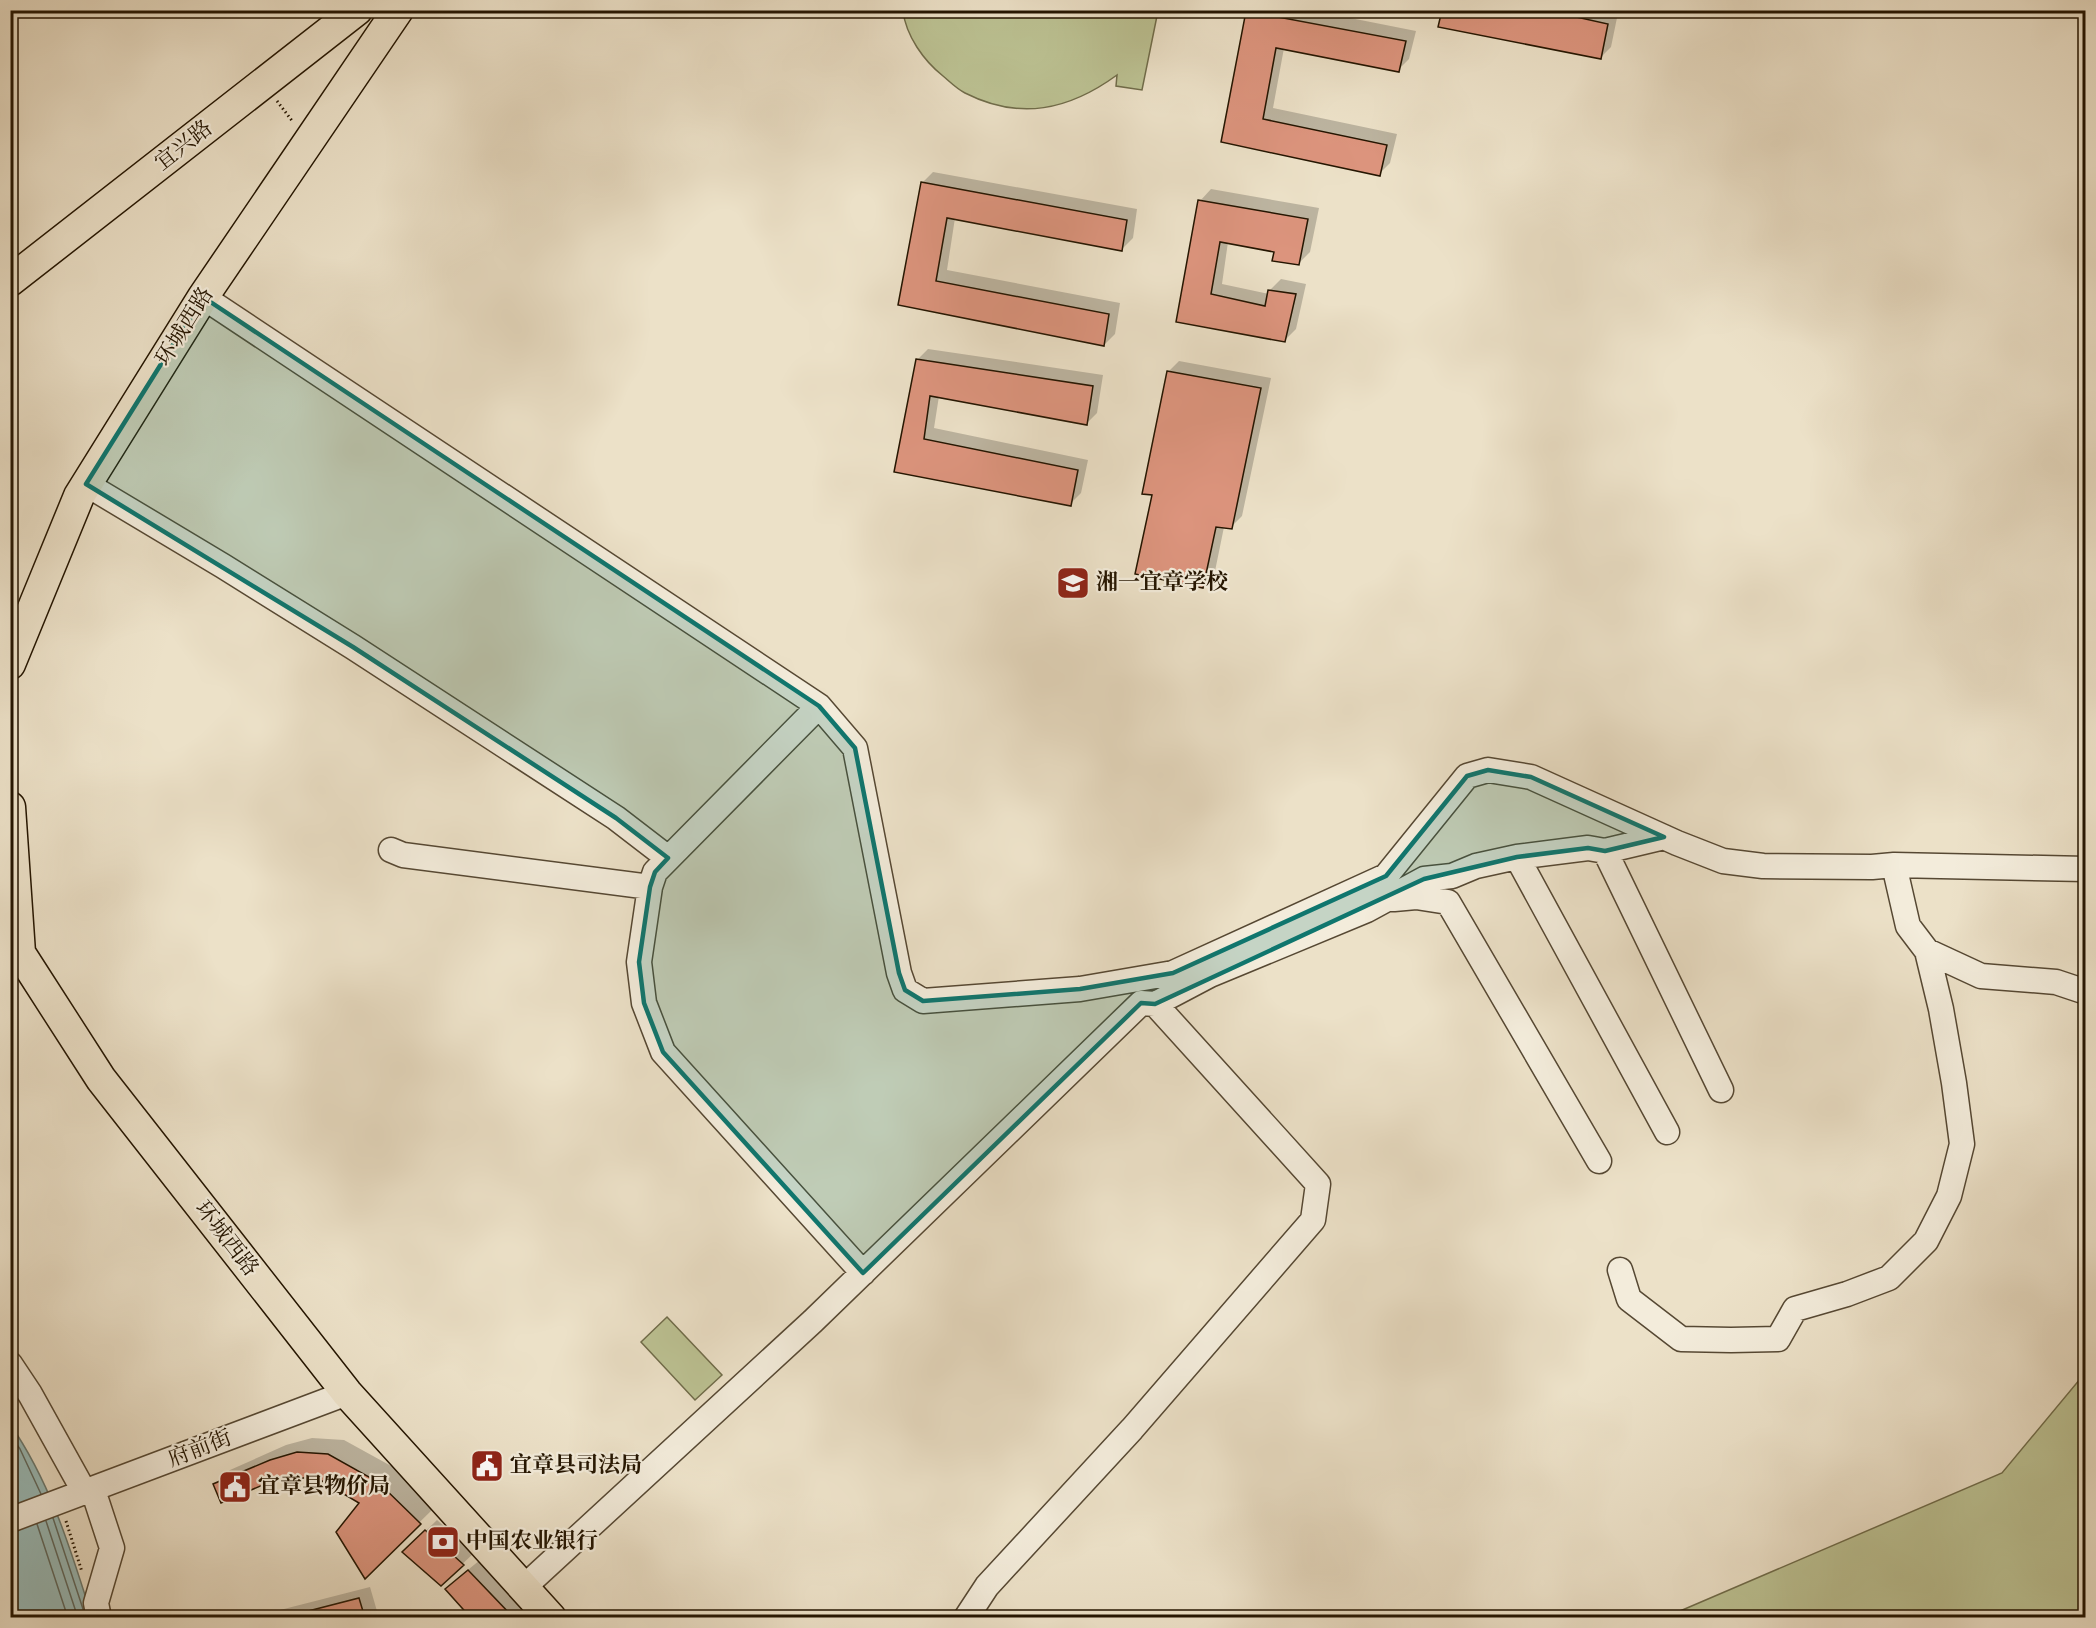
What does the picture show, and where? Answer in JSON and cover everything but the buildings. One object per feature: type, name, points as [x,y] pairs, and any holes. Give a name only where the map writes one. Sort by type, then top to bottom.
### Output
[{"type":"main road","name":"宜兴路","points":[[10,281],[357,10]]},
{"type":"main road","name":"环城西路","points":[[10,664],[86,484],[203,297],[398,10]]},
{"type":"main road","name":"环城西路","points":[[10,807],[20,953],[101,1079],[347,1393],[551,1617]]},
{"type":"street","points":[[203,297],[819,706],[855,748],[899,974],[905,990],[923,1001],[1080,989],[1173,973],[1386,876],[1467,776],[1488,770],[1531,777],[1723,861],[1763,866],[1872,867],[1894,865],[2085,868]]},
{"type":"street","points":[[86,484],[333,634],[616,818],[668,858]]},
{"type":"street","points":[[819,706],[655,872],[650,887],[639,962],[645,1003],[663,1052],[864,1272]]},
{"type":"street","points":[[523,1588],[864,1272],[1141,1003],[1155,1004],[1210,975],[1366,910],[1424,879],[1452,876],[1476,866],[1517,857],[1588,848],[1605,851],[1664,837]]},
{"type":"street","points":[[391,850],[403,855],[650,887]]},
{"type":"street","points":[[1605,851],[1721,1090]]},
{"type":"street","points":[[1517,857],[1667,1132]]},
{"type":"street","points":[[1894,865],[1908,926],[1928,951],[1981,976],[2056,982],[2085,992]]},
{"type":"street","points":[[1382,901],[1416,897],[1448,902],[1599,1161]]},
{"type":"street","points":[[1620,1270],[1629,1299],[1682,1339],[1778,1339],[1795,1309],[1847,1294],[1889,1278],[1926,1241],[1949,1196],[1962,1144],[1945,1030],[1928,951]]},
{"type":"street","points":[[966,1617],[987,1586],[1132,1429],[1313,1220],[1318,1184],[1155,1004]]},
{"type":"street","points":[[10,1364],[89,1491],[112,1548],[97,1610]]},
{"type":"street","name":"府前街","points":[[10,1520],[59,1511],[89,1491],[347,1393]]},
{"type":"path","points":[[263,84],[309,141]]},
{"type":"path","points":[[59,1511],[90,1597],[97,1610]]},
{"type":"highlighted area","points":[[203,297],[819,706],[855,748],[899,973],[905,990],[923,1001],[1080,989],[1173,973],[1386,876],[1467,776],[1488,770],[1531,777],[1664,837],[1605,851],[1588,848],[1517,857],[1424,879],[1155,1004],[1141,1003],[863,1273],[663,1052],[644,1003],[639,962],[650,887],[655,872],[668,858],[616,818],[353,647],[86,484]]},
{"type":"green space","points":[[903,10],[1158,11],[1142,90],[1116,86],[1117,75],[1081,97],[1044,108],[1025,109],[985,102],[954,85],[929,63],[917,47],[908,30]]},
{"type":"green space","points":[[667,1317],[722,1375],[695,1400],[641,1342]]},
{"type":"green space","points":[[2085,1373],[2085,1617],[1666,1617],[2002,1473]]},
{"type":"water","points":[[10,1424],[48,1494],[68,1542],[92,1617],[11,1617]]},
{"type":"place","name":"湘一宜章学校","points":[[1073,583]]},
{"type":"place","name":"宜章县司法局","points":[[487,1466]]},
{"type":"place","name":"宜章县物价局","points":[[235,1487]]},
{"type":"place","name":"中国农业银行","points":[[443,1542]]}]
